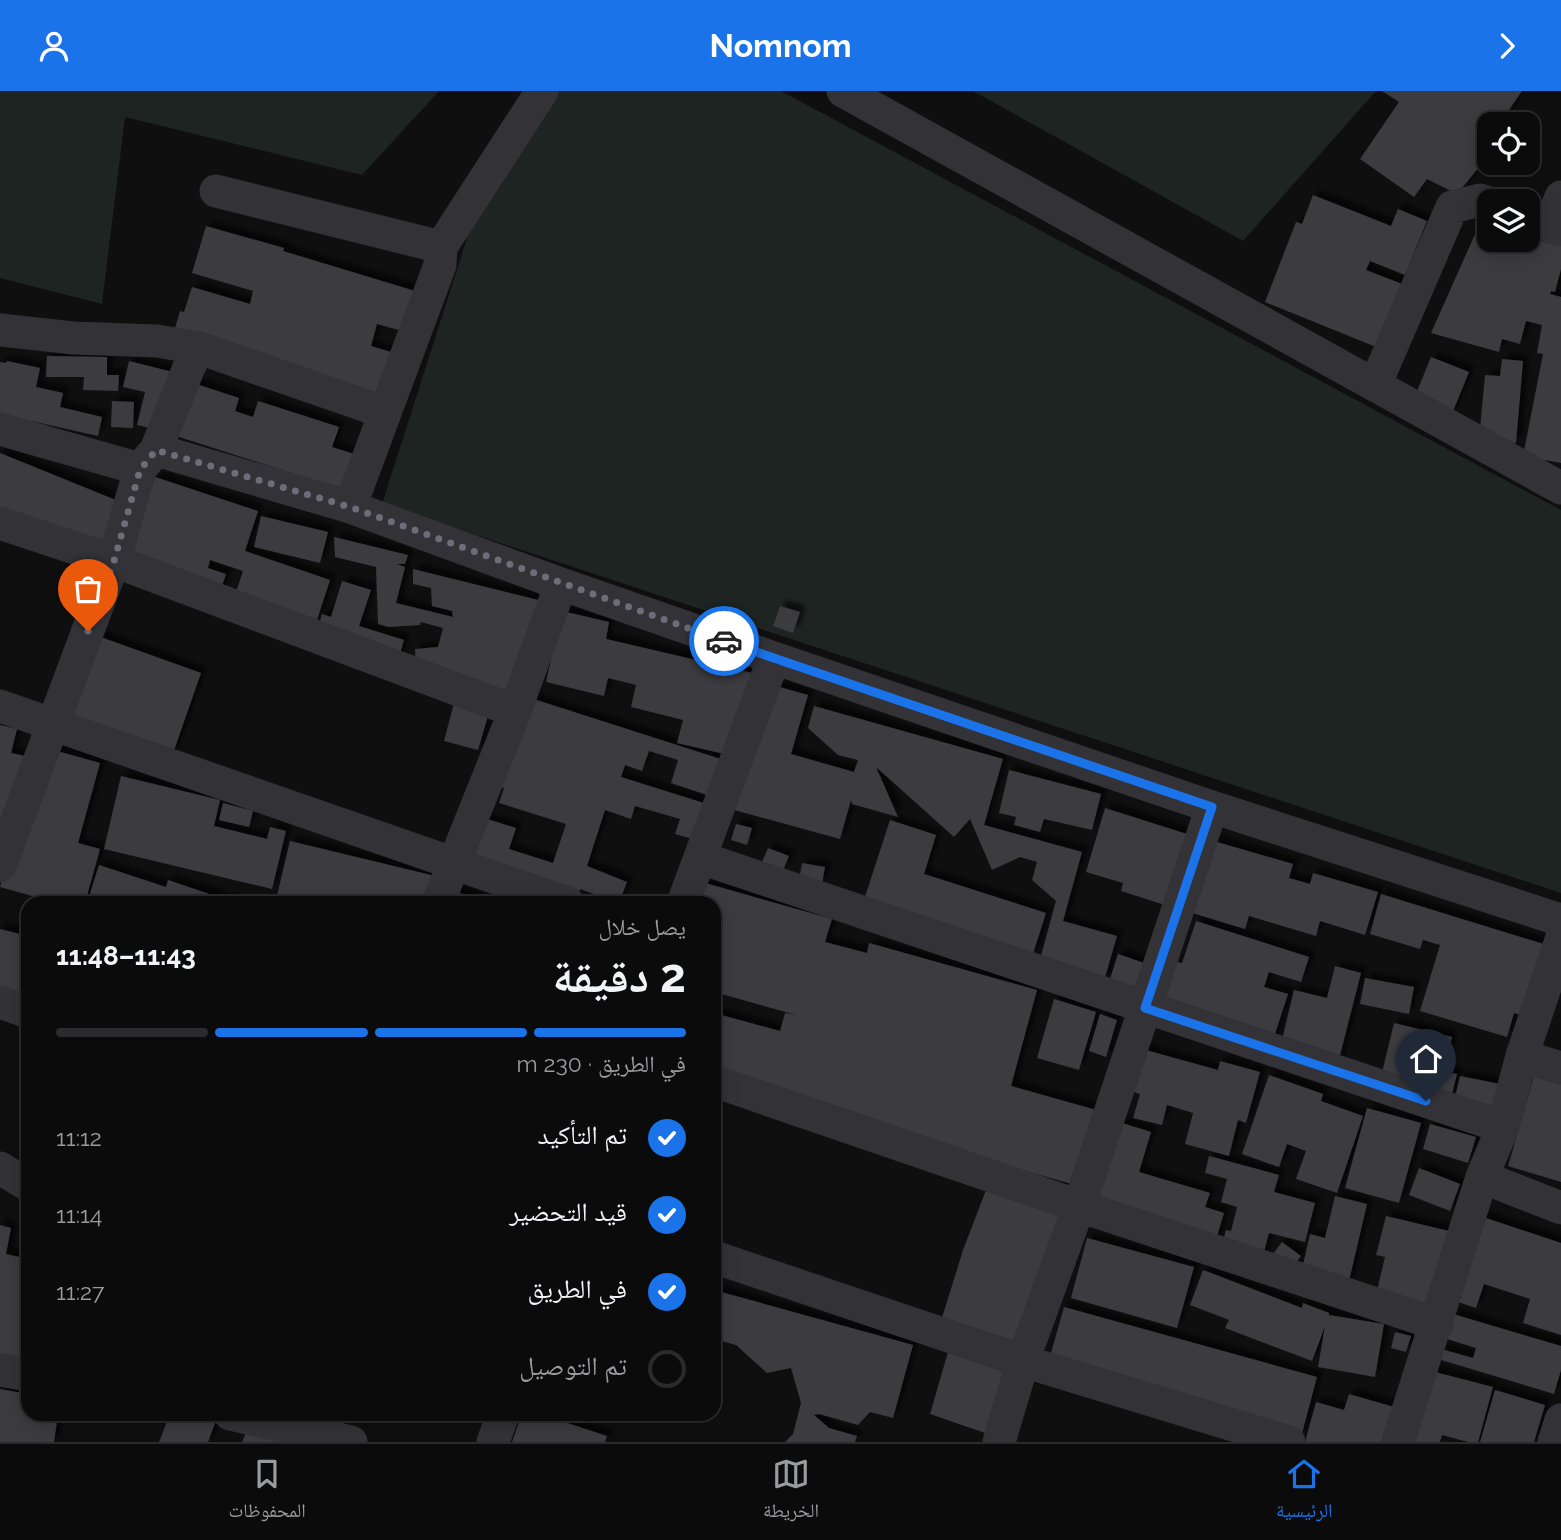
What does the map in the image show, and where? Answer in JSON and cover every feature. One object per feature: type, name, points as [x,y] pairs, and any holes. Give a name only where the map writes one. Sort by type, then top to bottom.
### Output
[{"type":"street","points":[[350,507],[440,265],[442,247],[542,91]]},
{"type":"street","points":[[843,91],[1561,488]]},
{"type":"street","points":[[216,191],[442,247]]},
{"type":"street","points":[[1546,225],[1561,197]]},
{"type":"street","points":[[1376,385],[1452,207],[1477,201]]},
{"type":"street","points":[[0,330],[73,338],[157,341],[199,348],[384,412]]},
{"type":"street","points":[[0,866],[114,561],[148,460],[188,367],[199,348]]},
{"type":"street","points":[[0,429],[350,507],[774,658],[1212,807],[1561,920]]},
{"type":"street","points":[[0,523],[114,561],[515,711]]},
{"type":"street","points":[[441,896],[515,711],[561,584]]},
{"type":"street","points":[[686,896],[774,658]]},
{"type":"street","points":[[0,706],[548,896]]},
{"type":"street","points":[[999,1442],[1023,1361],[1079,1206],[1212,807]]},
{"type":"street","points":[[701,858],[1503,1127]]},
{"type":"street","points":[[1398,1442],[1482,1177],[1503,1127],[1522,1056],[1561,940]]},
{"type":"street","points":[[0,1002],[21,1010]]},
{"type":"street","points":[[1522,1056],[1561,1068]]},
{"type":"street","points":[[721,1083],[1079,1206],[1437,1324]]},
{"type":"street","points":[[0,1168],[21,1181]]},
{"type":"street","points":[[1482,1177],[1561,1208]]},
{"type":"street","points":[[721,1259],[1023,1361],[1289,1442]]},
{"type":"street","points":[[0,1370],[21,1374]]},
{"type":"street","points":[[1554,1442],[1561,1420]]},
{"type":"street","points":[[221,1442],[228,1421]]},
{"type":"street","points":[[261,1421],[351,1442]]},
{"type":"street","points":[[493,1442],[500,1421]]},
{"type":"shaded area","points":[[0,91],[439,91],[362,175],[125,117],[102,304],[0,278]]},
{"type":"shaded area","points":[[553,91],[781,91],[1561,510],[1561,893],[382,504],[470,229]]},
{"type":"shaded area","points":[[973,91],[1376,91],[1243,241]]},
{"type":"building","points":[[1382,91],[1522,91],[1508,112],[1477,112],[1477,170],[1457,194],[1427,179],[1414,197],[1360,159],[1399,102]]},
{"type":"building","points":[[1313,195],[1391,226],[1398,209],[1427,221],[1405,275],[1370,261],[1366,270],[1402,284],[1376,347],[1265,302],[1296,222],[1302,224]]},
{"type":"building","points":[[206,226],[284,248],[283,251],[425,294],[413,334],[377,324],[371,346],[414,359],[400,406],[172,338],[180,311],[184,312],[192,287],[250,304],[253,291],[192,273]]},
{"type":"building","points":[[1476,232],[1477,252],[1540,252],[1540,236],[1561,237],[1561,269],[1555,292],[1551,291],[1550,294],[1561,297],[1561,463],[1523,456],[1543,354],[1537,353],[1542,325],[1526,321],[1520,344],[1502,339],[1499,352],[1431,333]]},
{"type":"building","points":[[47,356],[107,357],[107,375],[119,375],[118,391],[83,390],[84,377],[46,377]]},
{"type":"building","points":[[1431,357],[1469,372],[1451,416],[1413,401]]},
{"type":"building","points":[[1502,359],[1523,361],[1516,443],[1479,440],[1485,375],[1500,376]]},
{"type":"building","points":[[129,361],[173,372],[159,430],[137,425],[145,392],[123,387]]},
{"type":"building","points":[[0,362],[40,368],[36,387],[63,393],[60,407],[102,417],[98,436],[0,414]]},
{"type":"building","points":[[193,383],[239,398],[235,411],[253,417],[258,401],[339,427],[332,447],[364,457],[363,496],[176,436]]},
{"type":"building","points":[[112,401],[134,402],[133,428],[111,427]]},
{"type":"building","points":[[0,453],[128,505],[107,558],[0,521]]},
{"type":"building","points":[[155,477],[258,511],[245,551],[330,580],[317,620],[233,601],[243,571],[210,560],[208,568],[226,574],[217,601],[124,570]]},
{"type":"building","points":[[261,516],[328,532],[320,563],[254,547]]},
{"type":"building","points":[[334,537],[408,555],[405,564],[397,564],[405,567],[396,603],[453,617],[452,611],[432,606],[431,588],[413,584],[413,569],[542,601],[519,694],[416,666],[415,649],[438,647],[443,628],[421,622],[420,625],[389,627],[378,624],[376,567],[335,557]]},
{"type":"building","points":[[342,581],[371,590],[359,626],[404,640],[398,660],[316,634],[322,614],[331,617]]},
{"type":"building","points":[[780,606],[800,612],[793,633],[773,626]]},
{"type":"building","points":[[562,611],[609,622],[606,639],[752,673],[733,756],[677,743],[683,720],[631,707],[636,685],[608,678],[604,696],[546,682]]},
{"type":"building","points":[[95,635],[201,673],[172,756],[65,718]]},
{"type":"building","points":[[762,682],[808,695],[791,754],[854,772],[858,760],[838,755],[808,728],[814,706],[1003,759],[984,825],[1082,852],[1063,921],[1117,936],[1104,981],[1039,963],[1056,901],[1032,880],[1037,862],[1020,857],[992,870],[970,819],[954,837],[876,767],[898,817],[852,804],[851,800],[840,839],[727,808]]},
{"type":"building","points":[[524,696],[727,761],[716,798],[671,783],[678,760],[649,751],[642,771],[625,765],[621,777],[707,804],[696,840],[675,834],[680,819],[635,806],[631,819],[605,810],[587,866],[627,882],[622,896],[600,896],[580,891],[472,857],[484,818],[516,828],[509,849],[553,863],[566,824],[499,803],[504,788],[496,785]]},
{"type":"building","points":[[455,699],[490,709],[478,750],[444,741]]},
{"type":"building","points":[[0,725],[17,729],[11,753],[25,756],[0,843]]},
{"type":"building","points":[[39,746],[100,763],[78,843],[100,849],[87,896],[32,896],[0,887]]},
{"type":"building","points":[[1009,770],[1101,794],[1092,830],[1044,819],[1040,832],[1014,825],[1016,817],[999,813]]},
{"type":"building","points":[[121,776],[220,800],[214,826],[267,839],[270,827],[286,831],[272,889],[104,849]]},
{"type":"building","points":[[223,803],[253,811],[249,827],[219,820]]},
{"type":"building","points":[[1105,808],[1190,835],[1168,906],[1121,891],[1123,883],[1086,872]]},
{"type":"building","points":[[890,820],[936,835],[924,874],[1046,913],[1032,957],[861,909]]},
{"type":"building","points":[[736,824],[752,828],[747,845],[731,840]]},
{"type":"building","points":[[1210,840],[1293,864],[1289,878],[1310,884],[1313,873],[1378,892],[1365,935],[1320,921],[1316,936],[1249,916],[1245,929],[1189,912]]},
{"type":"building","points":[[290,841],[435,876],[430,896],[277,896]]},
{"type":"building","points":[[768,848],[789,856],[783,870],[762,862]]},
{"type":"building","points":[[802,863],[825,867],[822,884],[799,880]]},
{"type":"building","points":[[99,865],[166,887],[168,880],[215,896],[89,896]]},
{"type":"building","points":[[691,879],[832,919],[825,942],[867,953],[869,943],[1037,990],[1011,1086],[1100,1111],[1079,1186],[721,1086],[721,1015],[780,1031],[785,1013],[796,1015],[721,994],[721,896],[687,896]]},
{"type":"building","points":[[446,889],[470,896],[444,896]]},
{"type":"building","points":[[1381,894],[1550,946],[1529,1018],[1514,1013],[1507,1037],[1420,1011],[1440,945],[1423,940],[1420,949],[1370,934]]},
{"type":"building","points":[[1196,921],[1309,957],[1301,982],[1269,972],[1264,987],[1288,994],[1272,1043],[1162,1007],[1177,962],[1182,963]]},
{"type":"building","points":[[0,929],[21,934],[21,1009],[0,1003]]},
{"type":"building","points":[[1118,954],[1150,965],[1141,992],[1109,982]]},
{"type":"building","points":[[1335,966],[1361,973],[1338,1063],[1280,1048],[1294,990],[1327,998]]},
{"type":"building","points":[[1365,978],[1414,987],[1409,1014],[1360,1004]]},
{"type":"building","points":[[1054,999],[1096,1012],[1079,1070],[1037,1058]]},
{"type":"building","points":[[1100,1014],[1117,1020],[1106,1057],[1089,1051]]},
{"type":"building","points":[[1394,1023],[1452,1037],[1444,1071],[1457,1074],[1451,1098],[1380,1081]]},
{"type":"building","points":[[1142,1049],[1218,1070],[1220,1061],[1260,1072],[1246,1123],[1238,1120],[1229,1156],[1185,1144],[1193,1113],[1167,1105],[1162,1125],[1133,1118],[1140,1094],[1131,1091]]},
{"type":"building","points":[[1535,1073],[1561,1081],[1561,1182],[1508,1166]]},
{"type":"building","points":[[1269,1075],[1323,1094],[1321,1101],[1363,1116],[1337,1193],[1296,1179],[1306,1151],[1287,1144],[1279,1167],[1242,1154]]},
{"type":"building","points":[[1460,1076],[1500,1084],[1495,1110],[1454,1101]]},
{"type":"building","points":[[1367,1108],[1421,1123],[1399,1203],[1345,1188]]},
{"type":"building","points":[[1119,1122],[1151,1132],[1139,1172],[1210,1193],[1205,1207],[1224,1213],[1214,1246],[1093,1211]]},
{"type":"building","points":[[1430,1124],[1476,1137],[1468,1163],[1423,1149]]},
{"type":"building","points":[[1209,1156],[1279,1175],[1274,1192],[1315,1203],[1305,1242],[1269,1233],[1261,1263],[1220,1252],[1226,1230],[1231,1231],[1237,1207],[1221,1202],[1227,1179],[1205,1173]]},
{"type":"building","points":[[1419,1168],[1460,1184],[1450,1211],[1409,1195]]},
{"type":"building","points":[[986,1190],[1061,1216],[1018,1342],[942,1318],[963,1250]]},
{"type":"building","points":[[1335,1196],[1367,1204],[1348,1285],[1301,1274],[1310,1234],[1325,1238]]},
{"type":"building","points":[[1386,1216],[1449,1231],[1431,1312],[1375,1299],[1385,1257],[1376,1255]]},
{"type":"building","points":[[1480,1216],[1561,1243],[1561,1335],[1523,1323],[1530,1299],[1484,1284],[1476,1308],[1452,1300]]},
{"type":"building","points":[[0,1225],[11,1228],[6,1254],[21,1257],[21,1366],[0,1361]]},
{"type":"building","points":[[1087,1238],[1194,1267],[1177,1328],[1071,1298]]},
{"type":"building","points":[[1282,1242],[1301,1256],[1289,1272],[1270,1258]]},
{"type":"building","points":[[1203,1270],[1302,1308],[1303,1303],[1329,1315],[1384,1324],[1375,1377],[1318,1367],[1325,1326],[1312,1361],[1225,1328],[1229,1320],[1190,1305]]},
{"type":"building","points":[[721,1292],[913,1345],[893,1418],[870,1412],[858,1425],[814,1415],[829,1428],[857,1436],[855,1442],[785,1442],[793,1434],[801,1403],[791,1368],[767,1373],[736,1345],[721,1341]]},
{"type":"building","points":[[1064,1307],[1317,1377],[1301,1437],[1047,1367]]},
{"type":"building","points":[[1453,1314],[1561,1346],[1561,1370],[1554,1394],[1438,1359],[1441,1349],[1473,1358],[1476,1348],[1447,1339]]},
{"type":"building","points":[[1395,1332],[1411,1336],[1406,1352],[1391,1348]]},
{"type":"building","points":[[948,1352],[1010,1373],[988,1434],[930,1414]]},
{"type":"building","points":[[1431,1371],[1493,1387],[1478,1442],[1442,1435],[1440,1442],[1411,1442]]},
{"type":"building","points":[[0,1389],[21,1393],[21,1421],[57,1421],[54,1442],[0,1442]]},
{"type":"building","points":[[1495,1390],[1545,1405],[1534,1442],[1480,1442]]},
{"type":"building","points":[[1349,1394],[1394,1407],[1384,1442],[1305,1442],[1316,1402],[1344,1410]]},
{"type":"building","points":[[167,1421],[215,1423],[208,1442],[159,1442]]},
{"type":"building","points":[[520,1421],[561,1421],[607,1436],[605,1442],[512,1442]]},
{"type":"building","points":[[246,1433],[284,1442],[242,1442]]},
{"type":"way so far","points":[[88,631],[114,561],[140,470],[156,450],[350,507],[724,641]]},
{"type":"route","points":[[724,641],[1212,807],[1145,1008],[1426,1101]]}]
